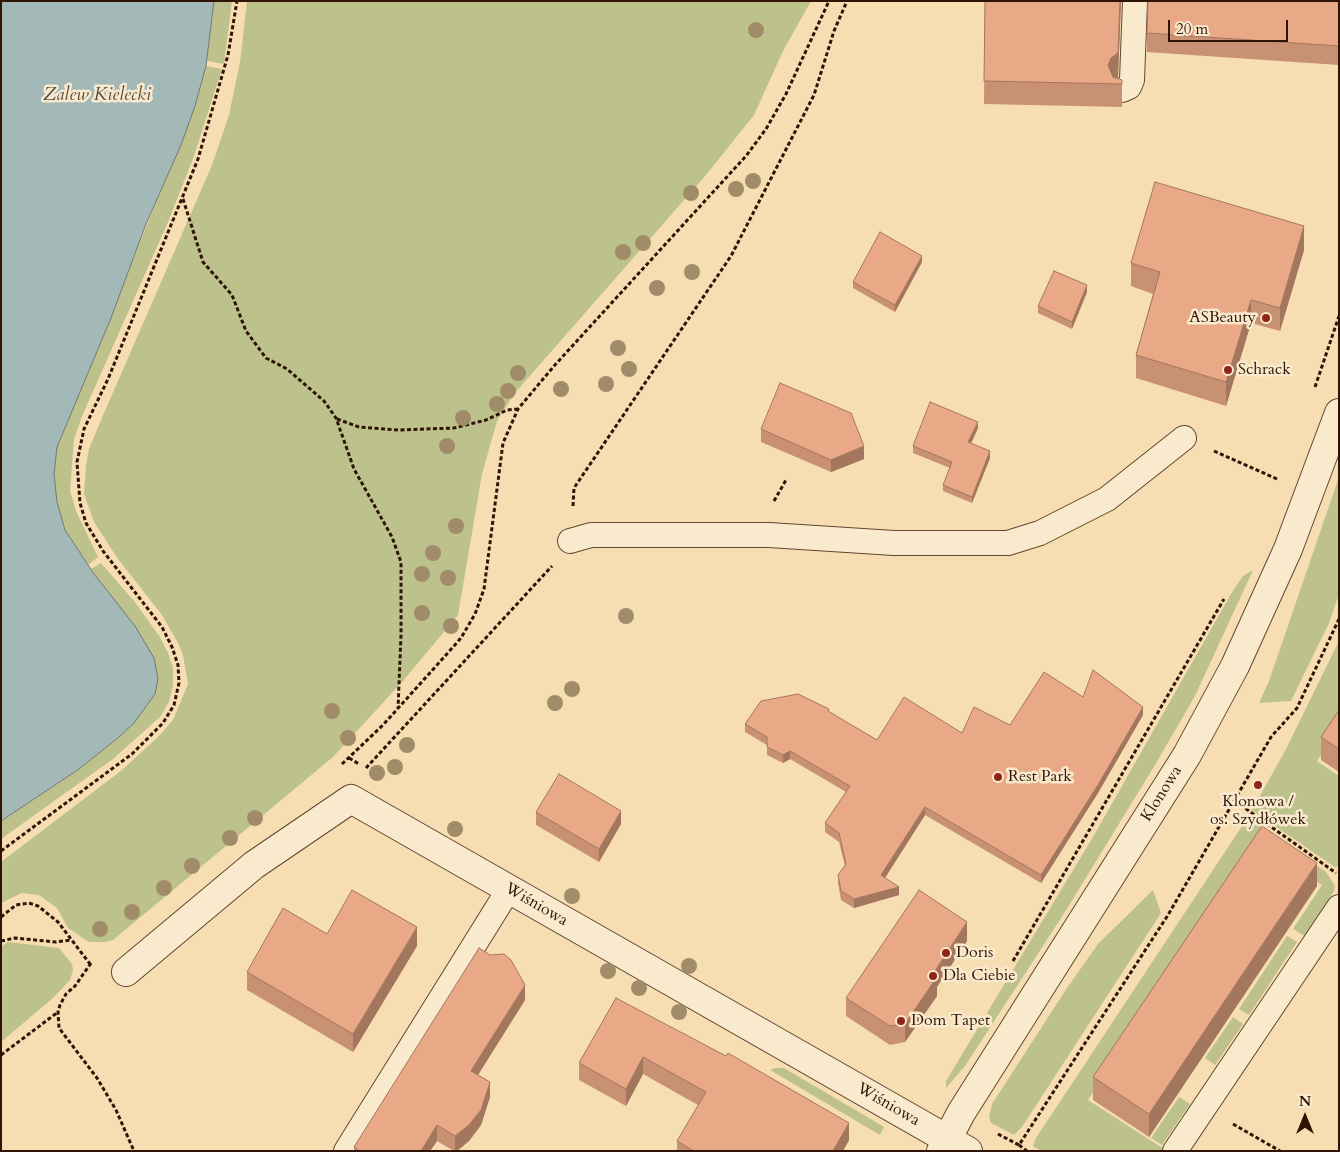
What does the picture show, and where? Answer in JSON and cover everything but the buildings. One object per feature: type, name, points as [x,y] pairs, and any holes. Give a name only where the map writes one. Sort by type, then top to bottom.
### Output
[{"type":"street","name":"Klonowa","points":[[952,1147],[1187,755],[1231,674],[1288,548],[1339,413]]},
{"type":"street","name":"Wiśniowa","points":[[126,972],[254,865],[351,800],[509,889],[952,1147]]},
{"type":"lane","points":[[1122,90],[1129,87],[1132,80],[1135,1]]},
{"type":"lane","points":[[570,541],[591,535],[769,535],[894,543],[1008,543],[1040,533],[1107,498],[1184,438]]},
{"type":"lane","points":[[346,1151],[509,889]]},
{"type":"lane","points":[[1175,1151],[1339,908]]},
{"type":"path","points":[[1,851],[132,754],[163,723],[174,705],[179,683],[178,665],[172,647],[162,627],[103,551],[86,522],[80,503],[77,462],[84,429],[108,379],[198,160],[228,55],[237,1]]},
{"type":"path","points":[[336,770],[398,709],[461,638],[475,614],[484,589],[503,443],[518,409],[561,359],[746,156],[761,136],[786,94],[822,21],[829,1]]},
{"type":"path","points":[[366,768],[557,560],[570,541],[574,488],[731,256],[814,95],[834,31],[847,1]]},
{"type":"path","points":[[182,198],[203,262],[232,295],[246,331],[266,358],[287,369],[324,401],[336,418],[354,469],[392,537],[400,562],[401,635],[398,709]]},
{"type":"path","points":[[1313,394],[1339,316]]},
{"type":"path","points":[[336,418],[359,427],[388,430],[454,428],[486,420],[507,410],[518,409]]},
{"type":"path","points":[[1184,438],[1283,481]]},
{"type":"path","points":[[1008,969],[1226,596]]},
{"type":"path","points":[[1019,1144],[1168,915],[1272,737],[1297,708],[1339,619]]},
{"type":"path","points":[[1235,801],[1339,875]]},
{"type":"path","points":[[1,917],[16,905],[30,903],[38,906],[50,913],[90,964]]},
{"type":"path","points":[[1,941],[15,938],[56,942],[71,940]]},
{"type":"path","points":[[1,1055],[58,1012],[66,994],[76,986],[90,964],[97,960]]},
{"type":"path","points":[[58,1012],[60,1028],[97,1078],[116,1110],[134,1151]]},
{"type":"path","points":[[1205,1107],[1280,1151]]},
{"type":"path","points":[[990,1129],[1019,1144],[1027,1151]]},
{"type":"green space","points":[[214,1],[232,1],[224,64],[207,61]]},
{"type":"green space","points":[[247,1],[811,1],[783,51],[754,115],[706,175],[514,394],[497,421],[482,474],[458,615],[403,681],[333,757],[113,940],[89,942],[68,928],[57,908],[39,895],[22,893],[1,903],[1,862],[122,770],[159,736],[173,720],[188,684],[183,655],[162,615],[118,559],[94,522],[84,494],[86,466],[89,449],[101,420],[212,165],[229,115],[240,62]]},
{"type":"green space","points":[[206,66],[222,69],[193,159],[168,222],[83,414],[74,439],[70,491],[76,511],[98,557],[88,565],[65,530],[57,502],[54,474],[57,447],[195,106]]},
{"type":"green space","points":[[1339,477],[1339,594],[1329,623],[1291,701],[1259,703],[1269,681]]},
{"type":"green space","points":[[101,563],[134,601],[160,637],[168,653],[173,668],[173,685],[169,702],[160,717],[113,759],[1,839],[1,821],[79,769],[119,737],[134,723],[155,694],[91,569]]},
{"type":"green space","points":[[1253,570],[1195,696],[1155,765],[1065,912],[965,1066],[946,1088],[946,1081],[1093,837],[1231,594],[1243,576]]},
{"type":"green space","points":[[1339,641],[1339,727],[1317,761],[1339,776],[1339,863],[1336,868],[1252,810],[1285,751]]},
{"type":"green space","points":[[1248,817],[1326,872],[1335,886],[1324,908],[1305,936],[1293,929],[1322,885],[1261,846],[1088,1100],[1164,1149],[1163,1151],[1041,1151],[1033,1146],[1036,1138]]},
{"type":"green space","points":[[1153,890],[1161,913],[1022,1127],[1014,1135],[991,1123],[989,1117],[992,1104],[1067,988],[1098,944]]},
{"type":"green space","points":[[1287,936],[1297,942],[1249,1015],[1239,1009]]},
{"type":"green space","points":[[8,942],[59,948],[72,964],[73,970],[70,980],[53,998],[1,1042],[1,958],[2,946]]},
{"type":"green space","points":[[1233,1017],[1243,1024],[1215,1065],[1205,1058]]},
{"type":"green space","points":[[784,1068],[884,1127],[880,1135],[770,1070]]},
{"type":"green space","points":[[1179,1097],[1190,1104],[1162,1145],[1151,1138]]},
{"type":"water","name":"Zalew Kielecki","points":[[1,1],[214,1],[206,66],[195,106],[181,145],[146,224],[111,318],[57,447],[54,474],[57,502],[65,530],[94,574],[135,626],[154,658],[158,679],[155,694],[134,723],[119,737],[79,769],[1,821]]},
{"type":"place","name":"ASBeauty","points":[[1266,318]]},
{"type":"place","name":"Schrack","points":[[1228,370]]},
{"type":"place","name":"Rest Park","points":[[998,777]]},
{"type":"place","name":"Klonowa / os. Szydłówek","points":[[1258,785]]},
{"type":"place","name":"Doris","points":[[946,953]]},
{"type":"place","name":"Dla Ciebie","points":[[933,976]]},
{"type":"place","name":"Dom Tapet","points":[[901,1021]]}]
